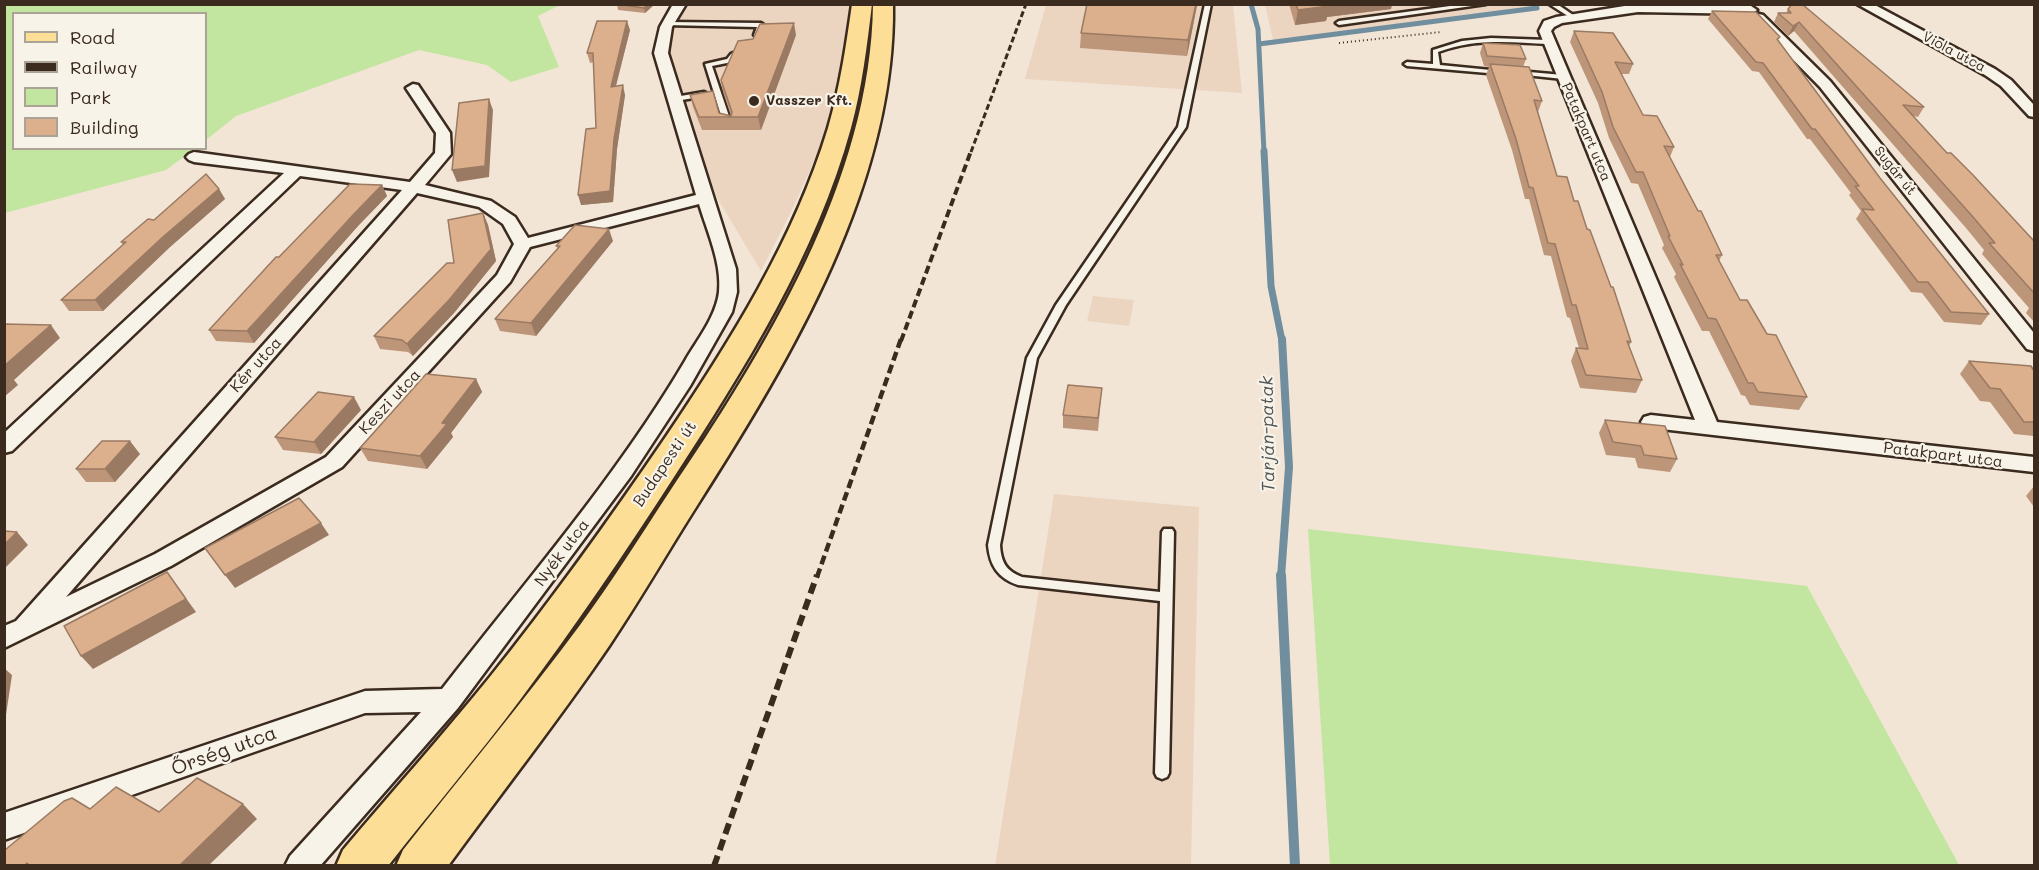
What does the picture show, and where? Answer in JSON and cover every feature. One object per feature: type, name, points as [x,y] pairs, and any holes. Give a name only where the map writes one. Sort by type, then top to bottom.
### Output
[{"type":"main road","name":"Budapesti út","points":[[359,866],[481,719],[611,546],[719,383],[781,274],[834,145],[855,67],[862,4]]},
{"type":"main road","name":"Budapesti út","points":[[418,866],[594,636],[735,420],[812,278],[839,214],[863,147],[876,93],[883,44],[883,4]]},
{"type":"street","points":[[194,157],[415,187],[485,204],[509,221],[523,244],[704,198],[661,53],[661,41],[667,24],[681,4]]},
{"type":"street","name":"Viola utca","points":[[1863,4],[1990,72],[2006,83],[2034,113]]},
{"type":"street","points":[[1548,42],[1545,31],[1547,27],[1560,20],[1573,17],[1650,7],[1748,7]]},
{"type":"street","name":"Sugár út","points":[[1748,7],[1825,84],[2034,345]]},
{"type":"street","name":"Patakpart utca","points":[[1548,42],[1709,428]]},
{"type":"street","name":"Kér utca","points":[[12,635],[443,154],[442,133],[413,88]]},
{"type":"street","points":[[4,446],[296,171]]},
{"type":"street","name":"Nyék utca","points":[[300,866],[449,700],[623,471],[680,386],[723,312],[728,292],[727,269],[704,198]]},
{"type":"street","name":"Keszi utca","points":[[12,635],[163,560],[334,462],[504,278],[523,244]]},
{"type":"street","name":"Patakpart utca","points":[[1651,422],[2034,465]]},
{"type":"street","name":"Őrség utca","points":[[4,827],[365,702],[449,700]]},
{"type":"lane","points":[[1167,597],[1022,582],[1009,578],[1001,572],[996,564],[994,545],[1032,358],[1061,305],[1182,127],[1208,4]]},
{"type":"lane","points":[[1339,23],[1483,4]]},
{"type":"lane","points":[[1552,4],[1573,17]]},
{"type":"lane","points":[[667,24],[761,25],[754,41]]},
{"type":"lane","points":[[1474,42],[1477,51]]},
{"type":"lane","points":[[1437,66],[1435,51],[1449,45],[1474,42],[1548,42]]},
{"type":"lane","points":[[728,125],[708,64],[730,61],[734,52],[743,49]]},
{"type":"lane","points":[[1407,64],[1563,77]]},
{"type":"lane","points":[[675,99],[717,92]]},
{"type":"lane","points":[[1162,772],[1168,532]]},
{"type":"shaded area","points":[[688,5],[849,5],[846,45],[834,101],[820,148],[761,271],[716,196],[667,53],[666,40],[674,21]]},
{"type":"shaded area","points":[[1046,5],[1233,5],[1242,93],[1025,79]]},
{"type":"shaded area","points":[[1265,5],[1550,5],[1273,40]]},
{"type":"shaded area","points":[[1093,296],[1134,300],[1129,326],[1087,321]]},
{"type":"shaded area","points":[[1054,494],[1199,507],[1191,865],[995,866]]},
{"type":"green space","points":[[5,4],[560,5],[538,16],[559,67],[511,82],[487,65],[419,50],[236,116],[207,139],[207,12],[12,12],[12,150],[193,150],[166,170],[5,213]]},
{"type":"green space","points":[[1308,529],[1807,586],[1959,865],[1330,865]]},
{"type":"building","points":[[617,4],[648,4],[644,8]]},
{"type":"building","points":[[1087,4],[1196,4],[1188,40],[1081,33]]},
{"type":"building","points":[[1296,4],[1328,4],[1329,6],[1298,10]]},
{"type":"building","points":[[1792,4],[1802,4],[1924,107],[1903,105],[1947,153],[1951,153],[1973,175],[2034,241],[2034,293],[1989,243],[1995,243],[1973,217],[1799,22],[1793,26],[1778,13],[1791,13],[1788,9]]},
{"type":"building","points":[[1712,11],[1756,12],[1780,37],[1777,39],[1880,178],[1989,314],[1951,312],[1928,282],[1918,282],[1862,209],[1874,210],[1855,186],[1859,186],[1815,129],[1812,129],[1763,63],[1756,62]]},
{"type":"building","points":[[597,21],[627,21],[611,87],[623,85],[614,139],[610,191],[578,195],[586,129],[596,128],[593,53],[587,53]]},
{"type":"building","points":[[794,23],[758,117],[699,117],[690,95],[713,91],[719,113],[731,116],[732,112],[721,80],[738,41],[753,39],[760,24]]},
{"type":"building","points":[[1574,31],[1613,33],[1633,64],[1615,62],[1643,115],[1657,116],[1674,147],[1664,146],[1698,211],[1701,211],[1722,255],[1716,255],[1740,300],[1747,300],[1767,334],[1776,335],[1807,397],[1758,392],[1753,383],[1748,383],[1716,319],[1708,318],[1680,264],[1683,265],[1668,236],[1670,236],[1643,172],[1636,172],[1613,127],[1602,92]]},
{"type":"building","points":[[1483,43],[1520,45],[1526,59],[1487,56]]},
{"type":"building","points":[[1490,64],[1529,67],[1542,101],[1534,100],[1557,176],[1567,177],[1574,201],[1578,201],[1587,229],[1590,230],[1611,287],[1613,287],[1631,342],[1627,341],[1642,380],[1586,375],[1576,348],[1588,349],[1576,305],[1572,305],[1555,244],[1548,243],[1533,188],[1529,187],[1516,139]]},
{"type":"building","points":[[489,99],[485,166],[452,170],[459,103]]},
{"type":"building","points":[[206,174],[219,189],[95,300],[61,300],[126,242],[121,242],[148,219],[154,220]]},
{"type":"building","points":[[350,184],[382,185],[247,331],[209,330],[276,257],[279,257]]},
{"type":"building","points":[[483,213],[491,249],[449,300],[407,344],[402,340],[374,336],[447,263],[454,263],[448,220]]},
{"type":"building","points":[[575,225],[609,229],[531,323],[495,319],[560,246],[556,246]]},
{"type":"building","points":[[4,324],[51,325],[4,366]]},
{"type":"building","points":[[1969,361],[2031,366],[2034,371],[2034,422],[2024,422],[2000,389],[1990,388]]},
{"type":"building","points":[[426,374],[476,379],[442,423],[447,424],[420,456],[360,448]]},
{"type":"building","points":[[1068,385],[1102,388],[1098,418],[1063,415]]},
{"type":"building","points":[[318,392],[354,397],[314,442],[275,437]]},
{"type":"building","points":[[1605,420],[1665,426],[1677,459],[1644,455],[1641,446],[1613,442]]},
{"type":"building","points":[[102,441],[130,441],[105,469],[76,469]]},
{"type":"building","points":[[299,498],[321,523],[225,575],[205,548]]},
{"type":"building","points":[[4,531],[17,532],[4,545]]},
{"type":"building","points":[[167,572],[186,599],[81,656],[64,626]]},
{"type":"building","points":[[197,778],[243,804],[179,866],[30,866],[27,863],[24,866],[4,866],[4,849],[64,801],[72,798],[90,809],[116,787],[159,812]]},
{"type":"waterway","name":"Tarján-patak","points":[[1251,4],[1258,29],[1264,152]]},
{"type":"waterway","points":[[1259,44],[1537,8]]},
{"type":"waterway","name":"Tarján-patak","points":[[1264,151],[1271,286],[1282,341]]},
{"type":"waterway","name":"Tarján-patak","points":[[1281,576],[1289,467],[1282,339]]},
{"type":"waterway","name":"Tarján-patak","points":[[1281,576],[1295,866]]},
{"type":"railway","points":[[971,152],[1026,4]]},
{"type":"railway","points":[[901,341],[971,151]]},
{"type":"railway","points":[[817,577],[901,339]]},
{"type":"railway","points":[[714,866],[817,575]]},
{"type":"place","name":"Vasszer Kft.","points":[[754,101]]}]
